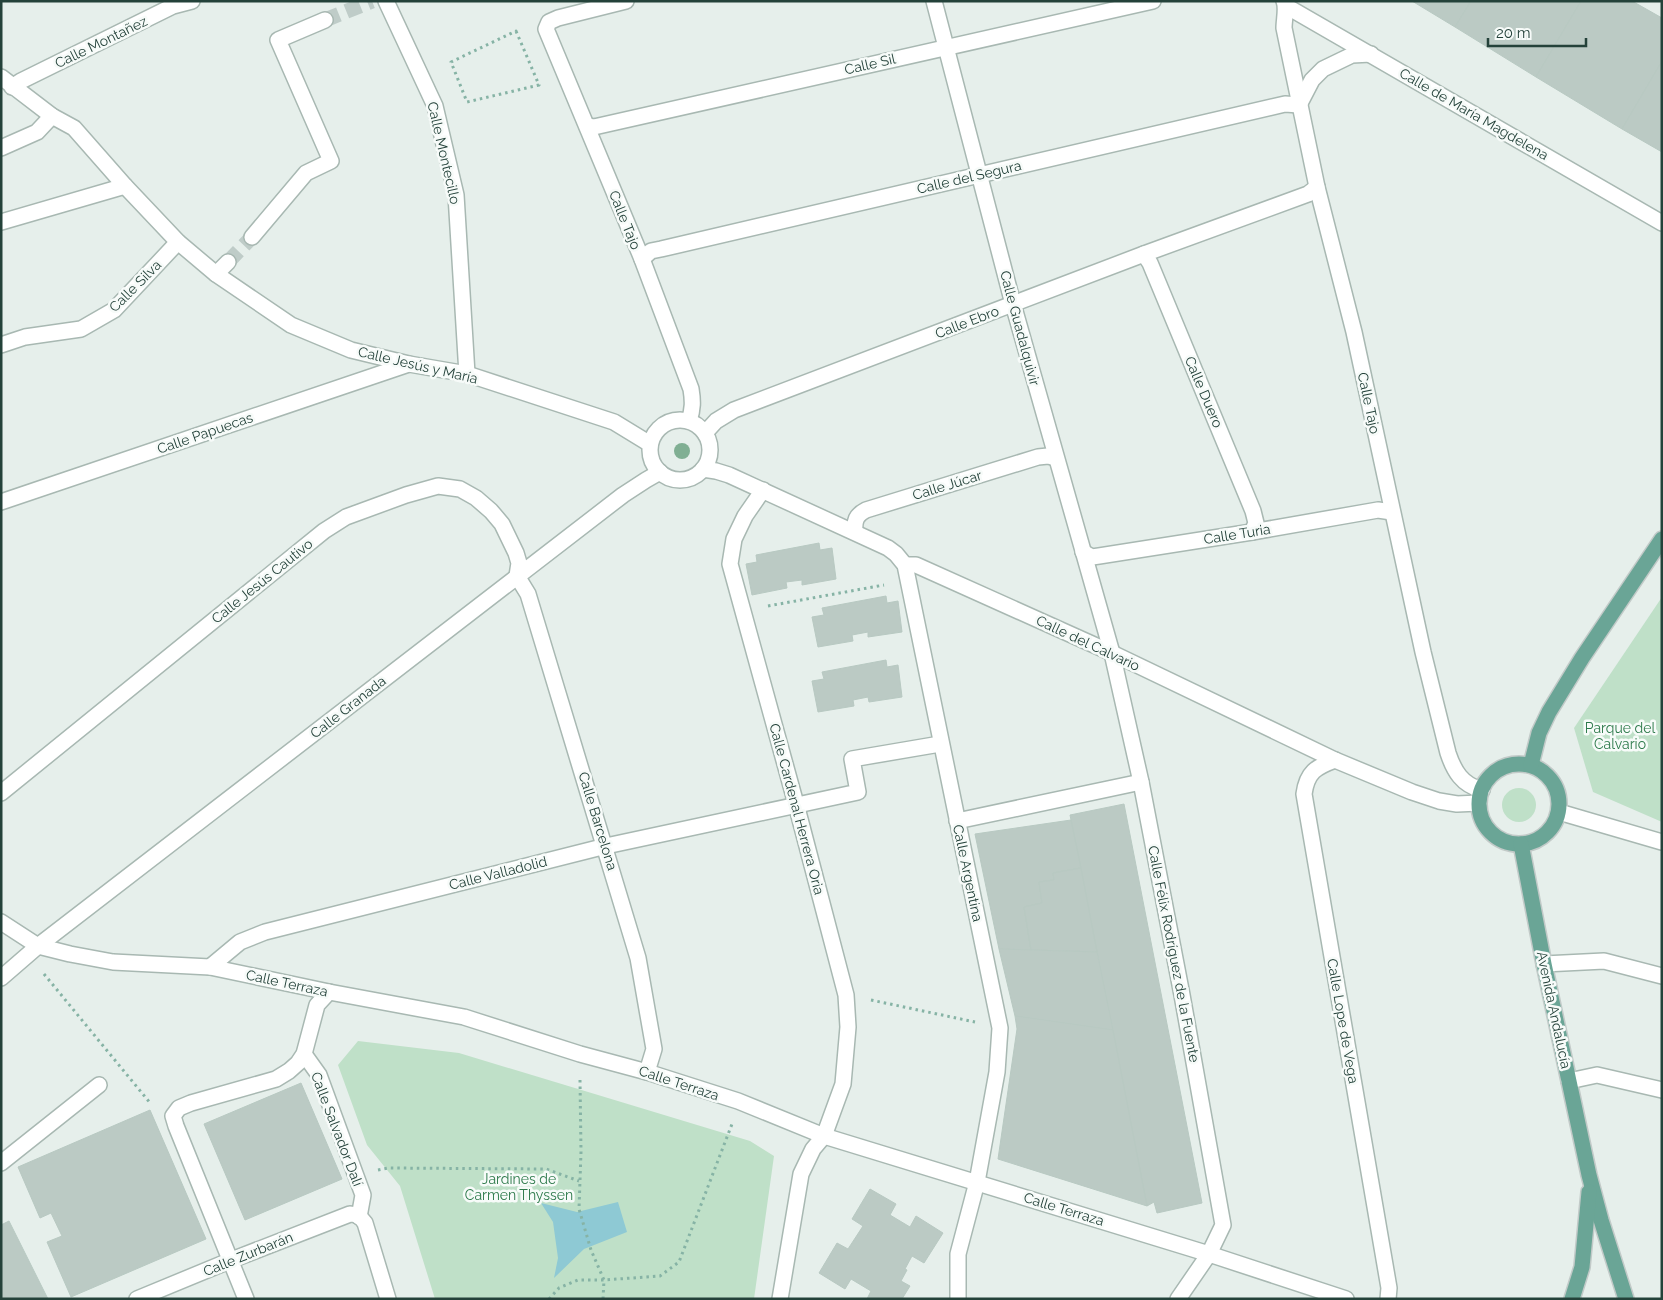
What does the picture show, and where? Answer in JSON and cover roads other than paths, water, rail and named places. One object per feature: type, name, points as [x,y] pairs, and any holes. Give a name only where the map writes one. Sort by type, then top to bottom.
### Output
[{"type":"main road","points":[[1531,765],[1539,733],[1549,712],[1582,658],[1662,539]]},
{"type":"main road","points":[[1511,764],[1531,765],[1542,770],[1557,789],[1560,801],[1559,812],[1554,825],[1545,835],[1521,844],[1508,842],[1496,837],[1484,821],[1481,816],[1480,796],[1486,781],[1501,768],[1511,764]]},
{"type":"main road","name":"Avenida Andalucía","points":[[1521,844],[1544,964],[1590,1175],[1601,1220],[1626,1299]]},
{"type":"main road","name":"Avenida Andalucía","points":[[1572,1299],[1582,1267],[1590,1175]]},
{"type":"street","name":"Calle Montañez","points":[[7,82],[21,81],[173,6],[192,1]]},
{"type":"street","name":"Calle Montecillo","points":[[386,1],[435,106],[456,195],[467,374]]},
{"type":"street","name":"Calle Tajo","points":[[626,1],[558,18],[549,22],[546,29],[642,259],[691,389],[693,401],[689,421]]},
{"type":"street","name":"Calle Guadalquivir","points":[[934,1],[1056,458],[1112,653]]},
{"type":"street","name":"Calle Sil","points":[[587,126],[594,127],[1153,1]]},
{"type":"street","name":"Calle Tajo","points":[[1285,4],[1284,28],[1299,105],[1317,187],[1354,332],[1423,652],[1453,768],[1462,781],[1480,796]]},
{"type":"street","name":"Calle de María Magdelena","points":[[1285,4],[1662,223]]},
{"type":"street","points":[[252,237],[306,173],[331,161],[278,40],[325,20]]},
{"type":"street","points":[[1299,105],[1312,80],[1323,69],[1352,56],[1371,54]]},
{"type":"street","name":"Calle Jesús y María","points":[[7,82],[52,116],[74,128],[178,242],[216,274],[291,325],[352,350],[409,364],[467,374],[614,422],[650,444]]},
{"type":"street","name":"Calle del Segura","points":[[642,259],[651,251],[1285,104],[1299,105]]},
{"type":"street","points":[[1,148],[37,132],[52,116]]},
{"type":"street","points":[[1,222],[125,186]]},
{"type":"street","name":"Calle Ebro","points":[[705,433],[716,422],[734,410],[1144,254],[1308,194],[1317,187]]},
{"type":"street","name":"Calle Silva","points":[[1,345],[25,337],[81,329],[114,310],[178,242]]},
{"type":"street","name":"Calle Duero","points":[[1144,254],[1150,263],[1253,511],[1256,523],[1252,532]]},
{"type":"street","points":[[216,274],[228,262]]},
{"type":"street","name":"Calle Papuecas","points":[[1,502],[409,364]]},
{"type":"street","points":[[672,420],[689,421],[705,433],[709,441],[710,452],[708,461],[696,475],[687,479],[677,480],[667,477],[660,472],[651,460],[650,444],[652,436],[664,424],[672,420]]},
{"type":"street","name":"Calle Júcar","points":[[855,532],[855,519],[858,514],[866,510],[1038,456],[1056,458]]},
{"type":"street","points":[[703,469],[729,475],[855,532],[888,548],[905,565]]},
{"type":"street","name":"Calle Granada","points":[[1,978],[38,946],[517,576],[623,496],[660,472]]},
{"type":"street","name":"Calle Jesús Cautivo","points":[[1,793],[324,531],[346,517],[406,495],[438,486],[460,489],[476,498],[491,510],[502,524],[516,553],[519,564],[517,576]]},
{"type":"street","name":"Calle Cardenal Herrera Oria","points":[[763,490],[745,516],[734,539],[730,564],[846,994],[848,1027],[843,1084],[824,1136],[813,1149],[801,1174],[780,1299]]},
{"type":"street","name":"Calle Turia","points":[[1083,552],[1092,557],[1378,510],[1392,512]]},
{"type":"street","name":"Calle del Calvario","points":[[905,565],[916,565],[1112,653],[1335,760],[1412,792],[1439,801],[1457,804],[1480,796]]},
{"type":"street","name":"Calle Argentina","points":[[905,565],[940,744],[1000,1028],[998,1072],[977,1182],[958,1254],[958,1299]]},
{"type":"street","name":"Calle Barcelona","points":[[517,576],[528,594],[606,846],[638,958],[654,1049],[647,1072]]},
{"type":"street","name":"Calle Félix Rodríguez de la Fuente","points":[[1112,653],[1142,782],[1223,1225],[1209,1254],[1178,1299]]},
{"type":"street","name":"Calle Valladolid","points":[[210,967],[240,942],[265,932],[606,846],[858,792],[852,759],[940,744]]},
{"type":"street","name":"Calle Lope de Vega","points":[[1335,760],[1313,770],[1305,782],[1304,794],[1389,1288],[1388,1299]]},
{"type":"street","points":[[957,821],[1142,782]]},
{"type":"street","points":[[1559,812],[1662,842]]},
{"type":"street","name":"Calle Terraza","points":[[1,922],[38,946],[70,954],[113,962],[210,967],[329,992],[464,1017],[738,1101],[824,1136],[1209,1254],[1321,1295],[1346,1299]]},
{"type":"street","points":[[1544,964],[1604,961],[1662,976]]},
{"type":"street","points":[[246,1299],[229,1261],[173,1116],[179,1108],[190,1103],[276,1079],[294,1068],[304,1054],[317,1005],[329,992]]},
{"type":"street","name":"Calle Salvador Dalí","points":[[304,1054],[319,1075],[363,1195],[359,1217]]},
{"type":"street","points":[[1569,1081],[1598,1075],[1662,1090]]},
{"type":"street","points":[[1,1163],[99,1085]]},
{"type":"street","name":"Calle Zurbarán","points":[[138,1299],[350,1214],[355,1214],[359,1217]]},
{"type":"street","points":[[359,1217],[365,1223],[388,1299]]},
{"type":"water","points":[[618,1202],[627,1232],[584,1249],[554,1278],[558,1258],[553,1222],[541,1203],[577,1212]]},
{"type":"tunnel","points":[[325,20],[372,1]]},
{"type":"tunnel","points":[[228,262],[252,237]]},
{"type":"park label","name":"Parque del Calvario","points":[[1620,736]]},
{"type":"park label","name":"Jardines de Carmen Thyssen","points":[[519,1188]]}]
